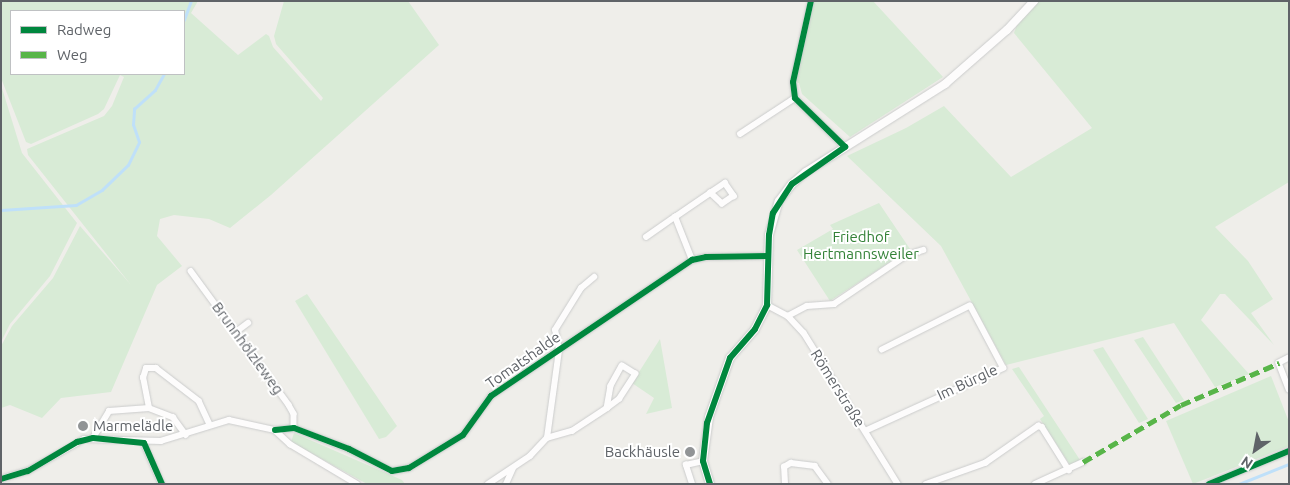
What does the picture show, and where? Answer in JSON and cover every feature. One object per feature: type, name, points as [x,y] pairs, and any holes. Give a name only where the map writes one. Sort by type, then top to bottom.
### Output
[{"type":"street","points":[[811,1],[793,82],[795,98],[845,147]]},
{"type":"street","points":[[710,484],[703,461],[706,431],[730,358],[760,322],[767,305],[770,224],[783,195],[806,172],[945,84],[1006,32],[1034,1]]},
{"type":"street","points":[[740,134],[795,98]]},
{"type":"street","points":[[646,236],[710,193]]},
{"type":"street","points":[[675,217],[692,260]]},
{"type":"street","points":[[788,316],[807,306],[834,304],[907,255],[923,250]]},
{"type":"street","name":"Tomatshalde","points":[[275,430],[294,428],[349,450],[392,471],[401,471],[463,435],[491,396],[692,260],[706,257],[768,256]]},
{"type":"street","name":"Brunnhölzleweg","points":[[191,271],[289,405],[294,414],[294,428]]},
{"type":"street","points":[[488,484],[538,449],[547,438],[558,350],[555,330],[581,288],[594,277]]},
{"type":"street","name":"Römerstraße","points":[[767,305],[788,316],[804,333],[898,484]]},
{"type":"street","name":"Im Bürgle","points":[[865,431],[1003,368],[970,306],[882,350]]},
{"type":"street","points":[[236,332],[248,323]]},
{"type":"street","points":[[1289,358],[1279,363],[1289,388]]},
{"type":"street","points":[[547,438],[572,431],[606,408],[619,399],[635,374],[622,366],[611,386],[606,408]]},
{"type":"street","points":[[149,408],[143,378],[146,368],[156,368],[192,394],[210,424]]},
{"type":"street","points":[[92,438],[109,411],[149,408],[173,417],[186,435]]},
{"type":"street","points":[[1,479],[28,471],[77,442],[92,438],[144,443],[186,435],[210,424],[238,420],[275,430],[290,444],[357,484]]},
{"type":"street","points":[[926,484],[985,463],[1038,426],[1069,470]]},
{"type":"street","points":[[144,443],[162,484]]},
{"type":"street","points":[[1209,484],[1289,451]]},
{"type":"street","points":[[692,484],[686,465],[703,461]]},
{"type":"street","points":[[1035,484],[1083,462]]},
{"type":"street","points":[[785,484],[784,468],[790,463],[815,466],[828,484]]},
{"type":"street","points":[[506,484],[513,468]]},
{"type":"green space","points":[[1,1],[198,1],[191,13],[238,55],[266,34],[269,36],[273,47],[321,101],[323,98],[276,44],[274,36],[284,1],[408,1],[439,45],[271,195],[230,228],[209,219],[174,215],[160,219],[157,236],[182,266],[157,285],[111,392],[61,398],[42,418],[10,405],[1,408],[1,346],[12,326],[53,278],[80,226],[131,285],[28,155],[27,149],[104,116],[112,106],[124,77],[120,75],[104,109],[98,114],[31,144],[26,142],[1,78]]},
{"type":"green space","points":[[811,1],[873,1],[943,77],[850,137],[802,94],[799,83],[793,82]]},
{"type":"green space","points":[[1038,1],[1289,1],[1289,182],[1215,227],[1248,261],[1273,299],[1251,313],[1274,345],[1225,294],[1220,294],[1201,320],[1249,374],[1215,387],[1174,323],[1006,365],[941,246],[847,156],[906,128],[944,106],[1011,177],[1092,128],[1014,33],[1018,22]]},
{"type":"green space","points":[[1,85],[22,153],[77,223],[50,276],[10,324],[1,342]]},
{"type":"green space","name":"Friedhof Hertmannsweiler","points":[[879,203],[910,249],[830,301],[797,250],[833,229],[830,225]]},
{"type":"green space","points":[[307,294],[397,426],[386,437],[379,439],[295,301]]},
{"type":"green space","points":[[1143,337],[1184,400],[1176,403],[1134,340]]},
{"type":"green space","points":[[660,339],[672,408],[646,414],[654,398],[632,383]]},
{"type":"green space","points":[[1103,347],[1148,419],[1139,423],[1093,350]]},
{"type":"green space","points":[[1019,367],[1080,460],[1070,465],[1040,419],[1044,416],[1012,369]]},
{"type":"green space","points":[[1271,376],[1289,422],[1289,446],[1193,484],[1166,421]]},
{"type":"green space","points":[[294,433],[402,480],[405,484],[367,484],[291,442]]},
{"type":"waterway","points":[[185,17],[191,1]]},
{"type":"waterway","points":[[1,210],[76,205],[102,190],[128,165],[139,142],[133,125],[134,109],[155,90],[163,75]]},
{"type":"waterway","points":[[1239,484],[1289,464]]},
{"type":"marked path","points":[[1083,462],[1181,405],[1279,363]]},
{"type":"cycle path","points":[[710,484],[703,461],[707,423],[730,358],[755,329],[767,305],[769,235],[773,213],[792,184],[845,147],[795,98],[793,82],[811,1]]},
{"type":"cycle path","points":[[275,430],[294,428],[349,449],[392,471],[409,468],[463,435],[491,396],[692,260],[706,257],[768,256]]},
{"type":"cycle path","points":[[1,479],[28,471],[77,442],[93,438],[144,443],[162,484]]},
{"type":"cycle path","points":[[1209,484],[1289,451]]},
{"type":"place","name":"Marmelädle","points":[[83,426]]},
{"type":"place","name":"Backhäusle","points":[[690,452]]}]
